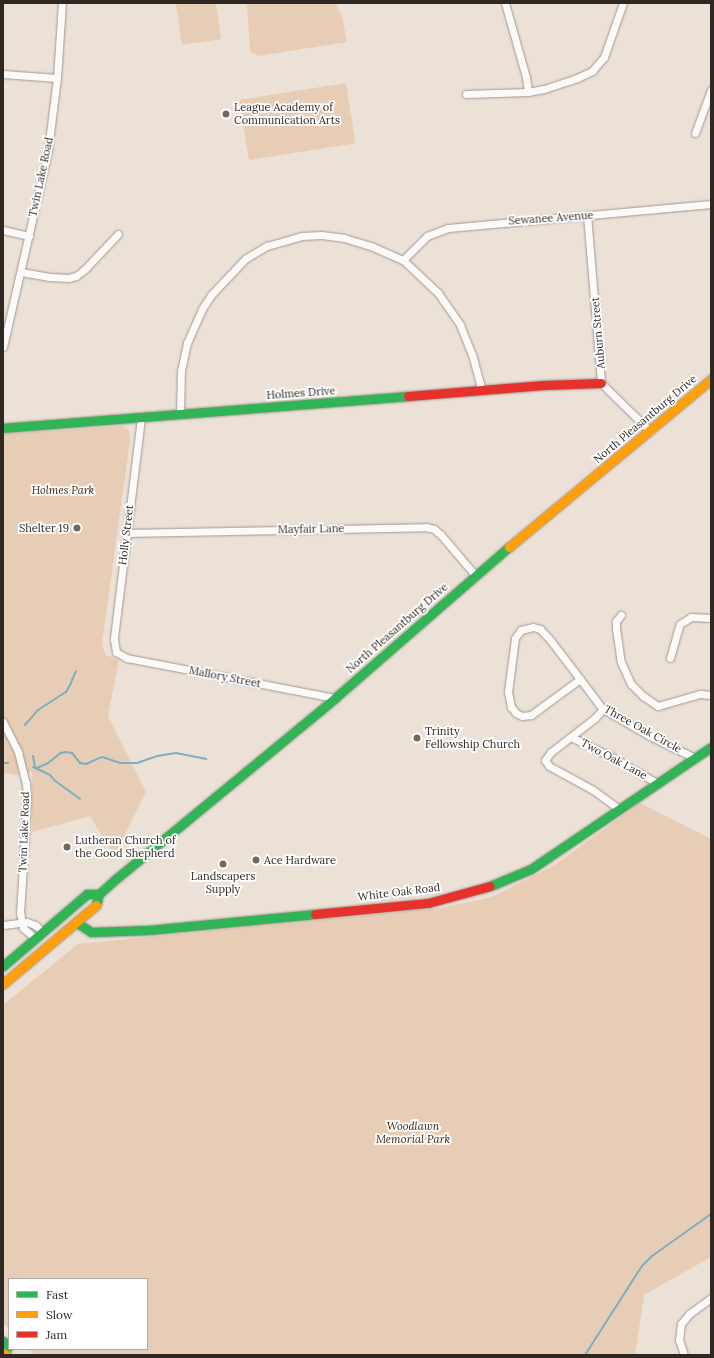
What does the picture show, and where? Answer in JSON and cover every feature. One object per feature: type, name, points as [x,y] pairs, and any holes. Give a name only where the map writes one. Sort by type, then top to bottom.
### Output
[{"type":"street","name":"Twin Lake Road","points":[[3,347],[48,150],[57,78],[62,3]]},
{"type":"street","points":[[505,3],[526,77],[528,92]]},
{"type":"street","points":[[466,94],[528,92],[544,89],[577,78],[592,71],[604,57],[623,3]]},
{"type":"street","points":[[3,74],[57,78]]},
{"type":"street","points":[[695,133],[711,90]]},
{"type":"street","name":"Sewanee Avenue","points":[[403,260],[427,236],[448,228],[711,204]]},
{"type":"street","name":"Auburn Street","points":[[587,215],[601,382],[650,431]]},
{"type":"street","points":[[3,230],[29,236]]},
{"type":"street","points":[[21,272],[50,277],[68,278],[76,276],[85,269],[118,234]]},
{"type":"street","points":[[180,414],[181,371],[187,343],[211,294],[245,259],[267,246],[282,241],[321,235],[357,241],[403,260],[438,293],[460,325],[472,354],[480,383],[480,390]]},
{"type":"street","name":"North Pleasantburg Drive","points":[[3,984],[76,922],[96,907],[99,894],[336,698],[476,575],[711,379]]},
{"type":"street","name":"Holmes Drive","points":[[3,428],[404,398],[480,390],[601,382]]},
{"type":"street","name":"Holly Street","points":[[116,652],[114,640],[141,418]]},
{"type":"street","name":"Mayfair Lane","points":[[126,533],[426,527],[434,529],[441,535],[476,575]]},
{"type":"street","points":[[621,615],[616,624],[618,652],[626,674],[640,693],[658,706],[700,694],[711,695]]},
{"type":"street","points":[[670,658],[680,624],[691,617],[711,618]]},
{"type":"street","name":"Three Oak Circle","points":[[580,679],[531,714],[525,716],[516,714],[509,703],[508,692],[515,638],[518,633],[533,626],[540,628],[604,709],[650,736],[694,758]]},
{"type":"street","name":"Mallory Street","points":[[116,652],[127,658],[336,698]]},
{"type":"street","points":[[604,709],[595,718],[551,752],[545,760],[546,763],[593,790],[619,809]]},
{"type":"street","name":"Twin Lake Road","points":[[3,722],[22,761],[28,799],[20,911],[21,922]]},
{"type":"street","name":"Two Oak Lane","points":[[571,737],[610,756],[657,783]]},
{"type":"street","name":"White Oak Road","points":[[76,922],[91,932],[149,930],[428,903],[476,891],[531,868],[711,748]]},
{"type":"street","name":"North Pleasantburg Drive","points":[[3,966],[87,894],[99,894]]},
{"type":"street","points":[[21,922],[23,928],[35,938]]},
{"type":"street","points":[[3,925],[21,922],[35,925],[42,931]]},
{"type":"street","points":[[684,1355],[680,1340],[681,1324],[685,1318],[711,1298]]},
{"type":"green space","points":[[176,3],[216,3],[221,39],[182,45]]},
{"type":"green space","points":[[247,3],[335,3],[342,16],[347,42],[258,56],[250,51]]},
{"type":"green space","points":[[346,83],[356,143],[249,160],[239,100]]},
{"type":"green space","name":"Holmes Park","points":[[122,426],[129,430],[130,440],[102,644],[106,655],[119,660],[108,716],[146,792],[114,856],[90,816],[32,832],[32,772],[16,775],[3,773],[3,434]]},
{"type":"green space","name":"Woodlawn Memorial Park","points":[[640,803],[711,839],[711,1257],[644,1295],[635,1355],[35,1355],[30,1350],[148,1350],[148,1278],[8,1278],[8,1328],[3,1323],[3,1005],[78,944],[441,908],[492,897],[555,865]]},
{"type":"waterway","points":[[25,725],[38,710],[66,692],[76,671]]},
{"type":"waterway","points":[[37,768],[48,763],[61,753],[66,752],[72,753],[80,763],[86,764],[102,757],[120,763],[137,763],[157,756],[176,753],[206,759]]},
{"type":"waterway","points":[[33,756],[35,767]]},
{"type":"waterway","points":[[3,763],[8,763]]},
{"type":"waterway","points":[[33,767],[50,775],[54,780],[80,799]]},
{"type":"waterway","points":[[585,1355],[642,1266],[652,1256],[711,1214]]},
{"type":"traffic: fast","points":[[3,428],[408,396]]},
{"type":"traffic: fast","points":[[96,905],[99,894],[117,878],[335,698],[509,547]]},
{"type":"traffic: fast","points":[[490,886],[531,869],[711,747]]},
{"type":"traffic: fast","points":[[3,966],[87,894],[99,894]]},
{"type":"traffic: fast","points":[[76,922],[91,932],[149,930],[315,914]]},
{"type":"traffic: fast","points":[[3,1341],[8,1346]]},
{"type":"traffic: slow","points":[[509,547],[711,379]]},
{"type":"traffic: slow","points":[[3,984],[96,905]]},
{"type":"traffic: jam","points":[[408,396],[544,385],[601,383]]},
{"type":"traffic: jam","points":[[315,914],[428,903],[490,886]]},
{"type":"place","name":"League Academy of Communication Arts","points":[[226,114]]},
{"type":"place","name":"Shelter 19","points":[[77,528]]},
{"type":"place","name":"Trinity Fellowship Church","points":[[417,738]]},
{"type":"place","name":"Lutheran Church of the Good Shepherd","points":[[67,847]]},
{"type":"place","name":"Ace Hardware","points":[[256,860]]},
{"type":"place","name":"Landscapers Supply","points":[[223,864]]}]
